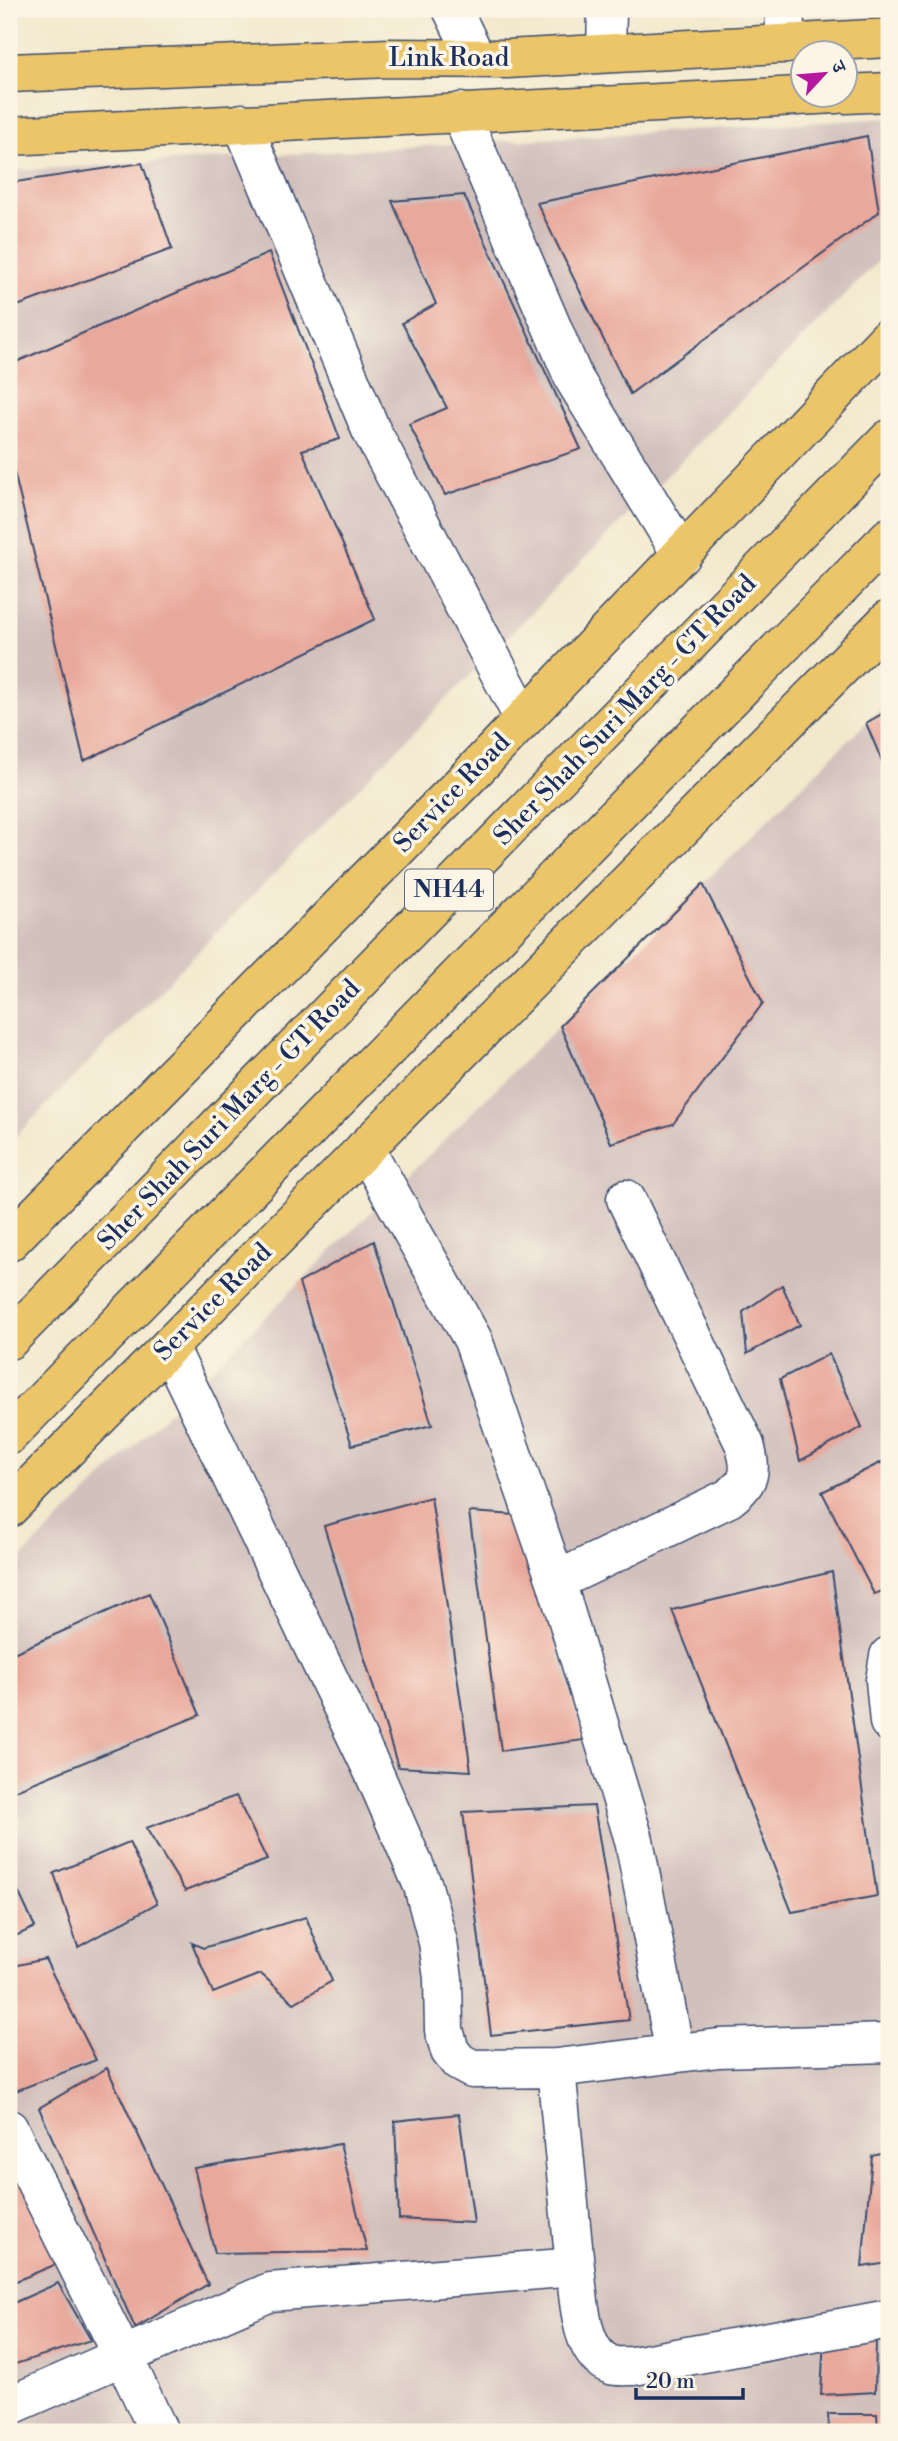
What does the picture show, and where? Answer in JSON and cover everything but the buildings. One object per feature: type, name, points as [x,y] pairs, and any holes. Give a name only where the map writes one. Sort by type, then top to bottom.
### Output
[{"type":"main road","name":"Link Road","points":[[9,73],[390,58],[606,54],[785,26],[889,38]]},
{"type":"main road","points":[[860,93],[889,92]]},
{"type":"main road","name":"Link Road","points":[[9,135],[790,96]]},
{"type":"main road","name":"Service Road","points":[[9,1242],[524,719],[889,337]]},
{"type":"main road","name":"Sher Shah Suri Marg - GT Road","points":[[9,1340],[889,439]]},
{"type":"main road","name":"NH44","points":[[9,1435],[889,537]]},
{"type":"main road","name":"Service Road","points":[[9,1508],[889,619]]},
{"type":"street","points":[[452,9],[476,58]]},
{"type":"street","points":[[606,54],[607,9]]},
{"type":"street","points":[[460,112],[574,379],[682,555]]},
{"type":"street","points":[[242,123],[370,430],[524,719]]},
{"type":"street","points":[[365,1148],[473,1340],[556,1581],[634,1840],[674,2053]]},
{"type":"street","points":[[556,1581],[729,1498],[741,1489],[750,1472],[745,1445],[626,1199]]},
{"type":"street","points":[[169,1347],[374,1773],[423,1886],[438,1942],[443,1978],[444,2030],[450,2051],[459,2062],[472,2069],[555,2068],[719,2048],[889,2043]]},
{"type":"street","points":[[889,1656],[885,1680],[889,1722]]},
{"type":"street","points":[[555,2068],[575,2267],[585,2332],[593,2352],[613,2366],[633,2366],[889,2319]]},
{"type":"street","points":[[9,2129],[159,2432]]},
{"type":"street","points":[[9,2406],[271,2292],[575,2267]]},
{"type":"shaded area","points":[[889,118],[889,250],[9,1143],[9,171]]},
{"type":"shaded area","points":[[889,700],[889,2432],[9,2432],[9,1570]]}]
